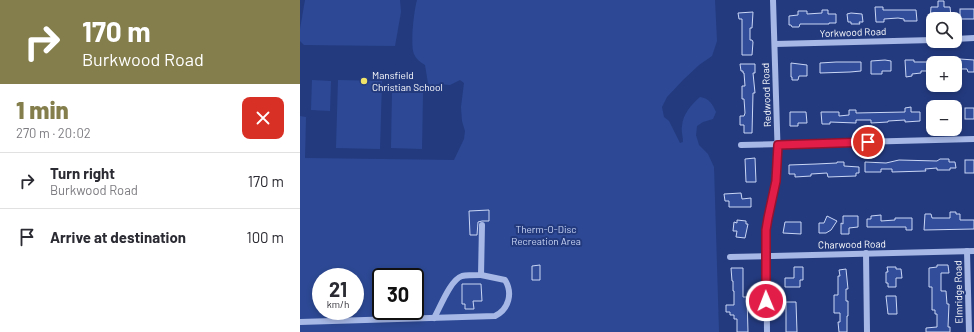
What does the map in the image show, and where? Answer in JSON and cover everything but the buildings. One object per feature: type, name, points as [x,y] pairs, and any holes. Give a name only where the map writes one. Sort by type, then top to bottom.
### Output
[{"type":"street","name":"Redwood Road","points":[[767,332],[765,256],[768,218],[776,181],[778,145],[773,0]]},
{"type":"street","points":[[962,39],[974,38]]},
{"type":"street","name":"Yorkwood Road","points":[[774,44],[926,40]]},
{"type":"street","points":[[741,145],[974,139]]},
{"type":"street","points":[[481,275],[482,225]]},
{"type":"street","name":"Elmridge Road","points":[[967,251],[969,332]]},
{"type":"street","name":"Charwood Road","points":[[730,257],[974,251]]},
{"type":"street","points":[[866,253],[867,332]]},
{"type":"street","points":[[300,322],[434,318],[495,316],[502,312],[507,306],[509,299],[508,285],[505,280],[481,275],[462,276],[457,279],[446,294],[434,318]]},
{"type":"green space","points":[[305,0],[400,0],[401,12],[395,46],[304,45],[300,41],[300,29]]},
{"type":"green space","name":"Therm-O-Disc Recreation Area","points":[[417,0],[715,0],[717,41],[712,56],[699,65],[683,80],[667,97],[662,107],[664,117],[669,121],[680,143],[683,142],[682,128],[684,118],[700,97],[708,100],[716,112],[713,119],[703,122],[697,126],[696,135],[699,145],[708,154],[714,167],[719,332],[300,332],[300,116],[306,117],[305,158],[454,160],[464,139],[465,131],[462,121],[461,107],[464,83],[460,80],[450,85],[439,84],[431,86],[428,83],[425,65],[420,62],[414,54],[412,43]]},
{"type":"green space","points":[[312,80],[331,81],[330,111],[311,110]]},
{"type":"green space","points":[[338,80],[382,81],[380,149],[336,148]]},
{"type":"green space","points":[[392,93],[423,93],[422,149],[391,148]]},
{"type":"place","name":"Mansfield Christian School","points":[[364,81]]},
{"type":"route","points":[[766,301],[766,230],[776,181],[778,145],[868,142]]}]
